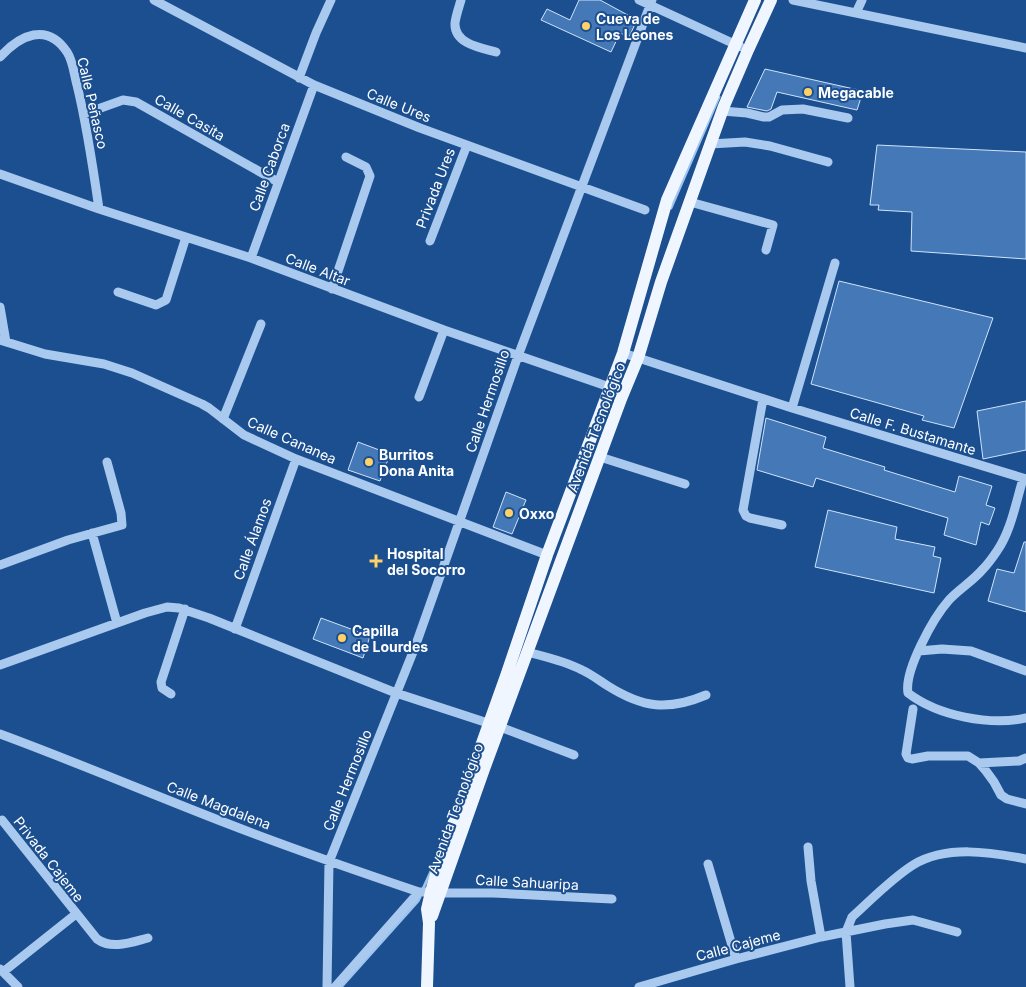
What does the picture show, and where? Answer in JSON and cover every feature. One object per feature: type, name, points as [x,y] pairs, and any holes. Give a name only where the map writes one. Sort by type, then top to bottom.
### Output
[{"type":"main road","name":"Avenida Tecnológico","points":[[495,725],[546,555],[624,353],[667,200],[755,0]]},
{"type":"main road","name":"Avenida Tecnológico","points":[[427,987],[430,923],[434,888],[495,725],[527,652],[638,358],[661,282],[722,111],[772,0]]},
{"type":"street","name":"Calle Ures","points":[[154,0],[314,85],[420,128],[645,210]]},
{"type":"street","points":[[299,78],[316,32],[331,0]]},
{"type":"street","points":[[461,0],[455,24],[462,40],[496,52]]},
{"type":"street","points":[[639,0],[651,2],[748,50]]},
{"type":"street","points":[[793,0],[1026,48]]},
{"type":"street","points":[[856,13],[862,0]]},
{"type":"street","name":"Calle Hermosillo","points":[[327,987],[329,862],[415,647],[518,356],[651,2]]},
{"type":"street","name":"Calle Peñasco","points":[[0,56],[10,46],[24,38],[44,34],[52,38],[67,52],[71,60],[84,114],[99,209]]},
{"type":"street","name":"Calle Caborca","points":[[251,258],[314,85]]},
{"type":"street","name":"Calle Casita","points":[[84,114],[123,100],[136,102],[278,182]]},
{"type":"street","points":[[722,111],[769,117],[782,110],[803,108],[848,118]]},
{"type":"street","points":[[710,144],[753,143],[828,162]]},
{"type":"street","name":"Privada Ures","points":[[430,241],[467,145]]},
{"type":"street","points":[[332,289],[370,176],[366,167],[346,157]]},
{"type":"street","name":"Calle Altar","points":[[0,174],[99,209],[251,258],[444,330],[624,392]]},
{"type":"street","points":[[690,202],[773,225],[766,250]]},
{"type":"street","points":[[118,292],[156,305],[166,300],[186,237]]},
{"type":"street","points":[[792,408],[834,263]]},
{"type":"street","points":[[0,307],[3,341]]},
{"type":"street","points":[[223,419],[261,324]]},
{"type":"street","points":[[419,397],[444,330]]},
{"type":"street","name":"Calle Cananea","points":[[3,341],[45,354],[104,364],[132,373],[202,404],[244,436],[296,459],[546,555]]},
{"type":"street","name":"Calle F. Bustamante","points":[[624,353],[763,399],[1025,479]]},
{"type":"street","points":[[763,399],[743,510],[746,516],[750,518],[782,525]]},
{"type":"street","points":[[600,457],[685,484]]},
{"type":"street","name":"Calle Álamos","points":[[235,629],[296,459]]},
{"type":"street","points":[[0,565],[68,540],[122,524],[121,513],[107,462]]},
{"type":"street","points":[[1025,479],[1008,528],[998,549],[983,570],[949,600],[936,618],[919,651],[907,684],[908,694],[922,703],[953,713],[991,721],[1010,721],[1026,718]]},
{"type":"street","points":[[92,533],[117,623]]},
{"type":"street","points":[[0,665],[167,607],[185,610],[396,693],[495,725],[574,756]]},
{"type":"street","points":[[171,694],[162,688],[161,682],[185,610]]},
{"type":"street","points":[[919,651],[942,649],[971,651],[1026,671]]},
{"type":"street","points":[[527,652],[558,660],[584,670],[626,697],[650,705],[690,702],[706,695]]},
{"type":"street","points":[[913,709],[906,754],[908,758],[968,756],[979,763],[994,782],[1001,795],[1007,799],[1026,804]]},
{"type":"street","name":"Calle Magdalena","points":[[0,734],[227,824],[329,862],[434,888]]},
{"type":"street","points":[[979,763],[1019,761],[1026,758]]},
{"type":"street","name":"Privada Cajeme","points":[[2,820],[76,914],[103,944],[117,945],[148,938]]},
{"type":"street","points":[[808,847],[811,882],[821,937]]},
{"type":"street","points":[[850,987],[846,932],[852,917],[885,886],[914,864],[928,858],[968,851],[1026,859]]},
{"type":"street","points":[[708,864],[736,959]]},
{"type":"street","points":[[335,987],[434,888]]},
{"type":"street","name":"Calle Sahuaripa","points":[[434,888],[612,900]]},
{"type":"street","name":"Privada Cajeme","points":[[1,970],[76,914]]},
{"type":"street","name":"Calle Cajeme","points":[[639,987],[821,937],[885,924],[913,920],[957,932]]},
{"type":"street","points":[[1,970],[18,987]]},
{"type":"building","name":"Cueva de Los Leones","points":[[579,0],[600,0],[637,20],[629,37],[620,33],[611,52],[541,20],[547,9],[570,20]]},
{"type":"building","name":"Megacable","points":[[765,69],[863,91],[857,110],[777,92],[771,109],[767,111],[747,107]]},
{"type":"building","points":[[877,145],[1026,152],[1026,259],[911,251],[912,212],[878,210],[879,205],[870,205]]},
{"type":"building","points":[[839,281],[993,318],[954,428],[922,420],[924,416],[811,384]]},
{"type":"building","points":[[1026,401],[1026,450],[983,459],[977,411]]},
{"type":"building","points":[[766,418],[826,437],[823,448],[885,467],[884,470],[955,492],[959,476],[992,486],[986,505],[995,508],[989,525],[981,522],[976,545],[944,535],[948,518],[816,478],[813,487],[757,470]]},
{"type":"building","name":"Burritos Dona Anita","points":[[358,442],[390,454],[380,481],[348,470]]},
{"type":"building","name":"Oxxo","points":[[506,492],[526,500],[512,534],[493,527]]},
{"type":"building","points":[[828,510],[897,527],[895,539],[935,547],[933,556],[941,558],[934,593],[815,567]]},
{"type":"building","points":[[1024,542],[1026,542],[1026,612],[988,601],[997,569],[1014,573]]},
{"type":"building","name":"Capilla de Lourdes","points":[[321,618],[370,636],[363,658],[313,639]]},
{"type":"waterway","points":[[671,208],[719,97]]},
{"type":"waterway","points":[[422,891],[432,869]]},
{"type":"waterway","points":[[342,986],[420,897]]},
{"type":"place","name":"Cueva de Los Leones","points":[[586,26]]},
{"type":"place","name":"Megacable","points":[[808,92]]},
{"type":"place","name":"Burritos Dona Anita","points":[[369,462]]},
{"type":"place","name":"Oxxo","points":[[509,513]]},
{"type":"place","name":"Hospital del Socorro","points":[[376,561]]},
{"type":"place","name":"Capilla de Lourdes","points":[[342,638]]}]
